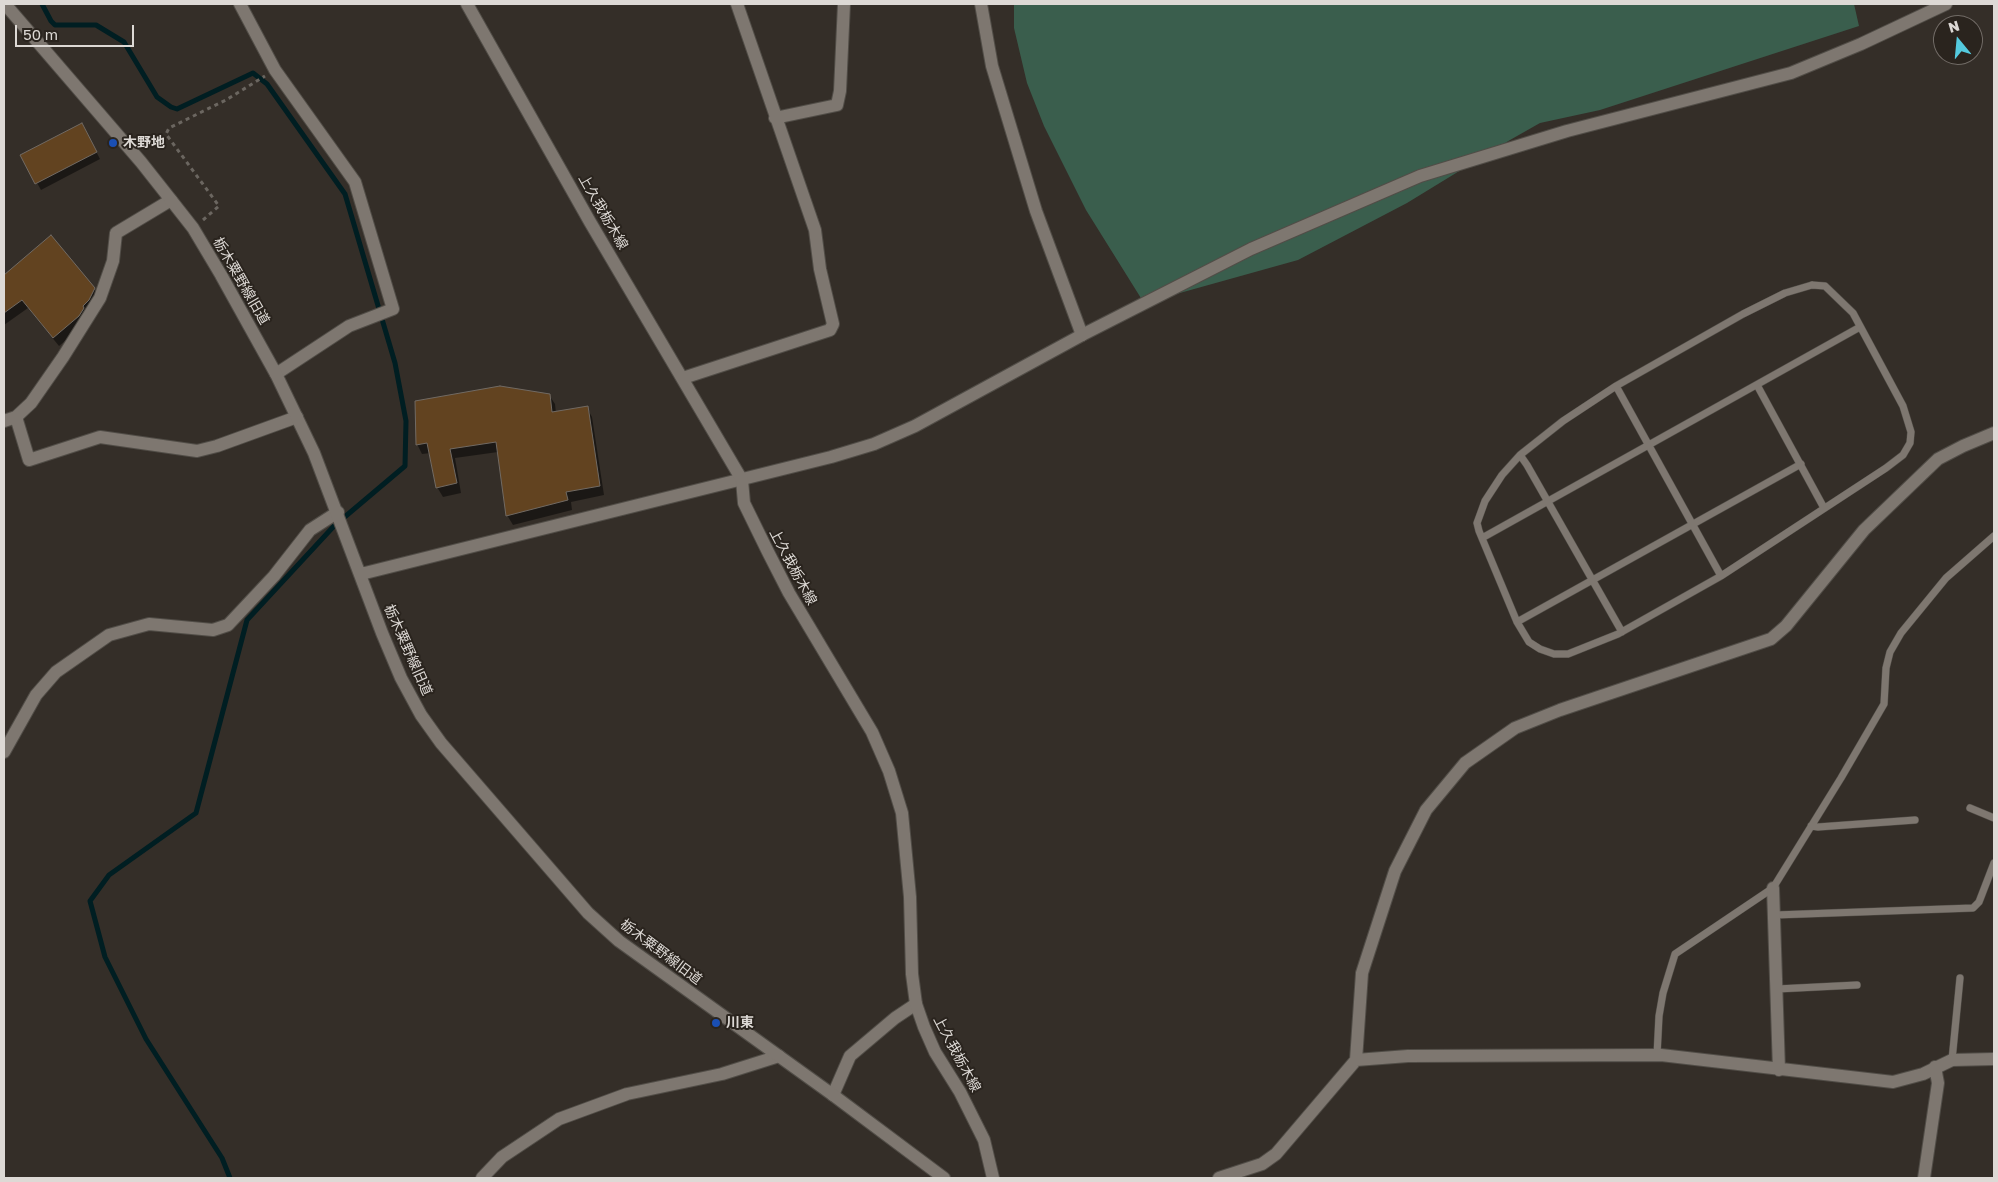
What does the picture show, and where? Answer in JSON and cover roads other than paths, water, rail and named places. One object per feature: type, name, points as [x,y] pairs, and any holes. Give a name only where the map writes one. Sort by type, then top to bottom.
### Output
[{"type":"street","name":"栃木粟野線旧道","points":[[5,4],[141,162],[193,228],[276,374],[297,417],[338,512],[382,633],[401,678],[421,714],[441,743],[588,913],[619,941],[833,1095],[944,1178]]},
{"type":"street","points":[[240,4],[275,70],[355,182],[393,309],[349,326],[276,374]]},
{"type":"street","points":[[684,378],[830,330],[833,324],[820,269],[815,230],[737,4]]},
{"type":"street","points":[[775,118],[837,105],[840,91],[844,4]]},
{"type":"street","points":[[981,4],[992,66],[1000,93],[1036,210],[1082,335]]},
{"type":"street","points":[[361,574],[742,480],[874,444],[915,426],[1082,335],[1251,249],[1420,176],[1567,131],[1791,73],[1861,44],[1946,4]]},
{"type":"street","name":"上久我栃木線","points":[[471,6],[590,222],[684,378],[742,480],[744,503],[789,593],[872,732],[889,771],[902,813],[910,897],[912,974],[916,1004],[935,1052],[960,1092],[984,1140],[993,1178]]},
{"type":"street","points":[[4,421],[16,416],[31,402],[63,357],[100,298],[113,261],[116,233],[171,200]]},
{"type":"street","points":[[16,416],[29,460],[100,437],[197,451],[217,446],[297,417]]},
{"type":"street","points":[[1219,1178],[1262,1164],[1276,1154],[1356,1060],[1362,973],[1395,871],[1426,810],[1465,763],[1515,728],[1560,710],[1771,639],[1786,626],[1864,530],[1931,466],[1946,453],[1994,434]]},
{"type":"street","points":[[4,752],[36,695],[56,672],[109,635],[149,624],[213,630],[228,625],[274,576],[310,530],[338,512]]},
{"type":"street","points":[[1773,888],[1779,1070]]},
{"type":"street","points":[[833,1095],[850,1056],[895,1018],[916,1004]]},
{"type":"street","points":[[1356,1060],[1408,1056],[1657,1055],[1893,1082],[1924,1074],[1952,1060],[1994,1059]]},
{"type":"street","points":[[482,1178],[502,1157],[559,1119],[627,1094],[722,1074],[779,1056]]},
{"type":"street","points":[[1924,1178],[1938,1083],[1935,1067]]},
{"type":"lane","points":[[1812,285],[1826,286],[1853,312],[1903,406],[1910,426],[1910,443],[1903,455],[1721,576],[1622,632],[1568,654],[1554,654],[1540,649],[1529,642],[1517,622],[1477,523],[1484,501],[1502,475],[1520,454],[1563,421],[1616,386],[1743,314],[1785,293],[1812,285]]},
{"type":"lane","points":[[1482,538],[1860,327]]},
{"type":"lane","points":[[1757,385],[1824,508]]},
{"type":"lane","points":[[1616,386],[1721,576]]},
{"type":"lane","points":[[1520,454],[1622,632]]},
{"type":"lane","points":[[1517,622],[1801,464]]},
{"type":"lane","points":[[1657,1055],[1659,1016],[1663,993],[1674,954],[1773,888],[1884,704],[1886,668],[1890,652],[1901,633],[1946,578],[1994,536]]},
{"type":"lane","points":[[1970,808],[1994,818]]},
{"type":"lane","points":[[1811,826],[1818,828],[1915,820]]},
{"type":"lane","points":[[1775,915],[1973,908],[1979,902],[1994,863]]},
{"type":"lane","points":[[1952,1060],[1952,1042],[1960,978]]},
{"type":"lane","points":[[1777,989],[1857,985]]},
{"type":"waterway","points":[[42,4],[55,25],[96,25],[124,42],[157,97],[171,107],[177,109],[253,73],[267,84],[345,194],[395,363],[406,421],[405,466],[334,526],[247,620],[196,813],[109,875],[90,901],[105,957],[146,1039],[222,1158],[230,1178]]},
{"type":"place","name":"木野地","points":[[113,143]]},
{"type":"place","name":"川東","points":[[716,1023]]}]
